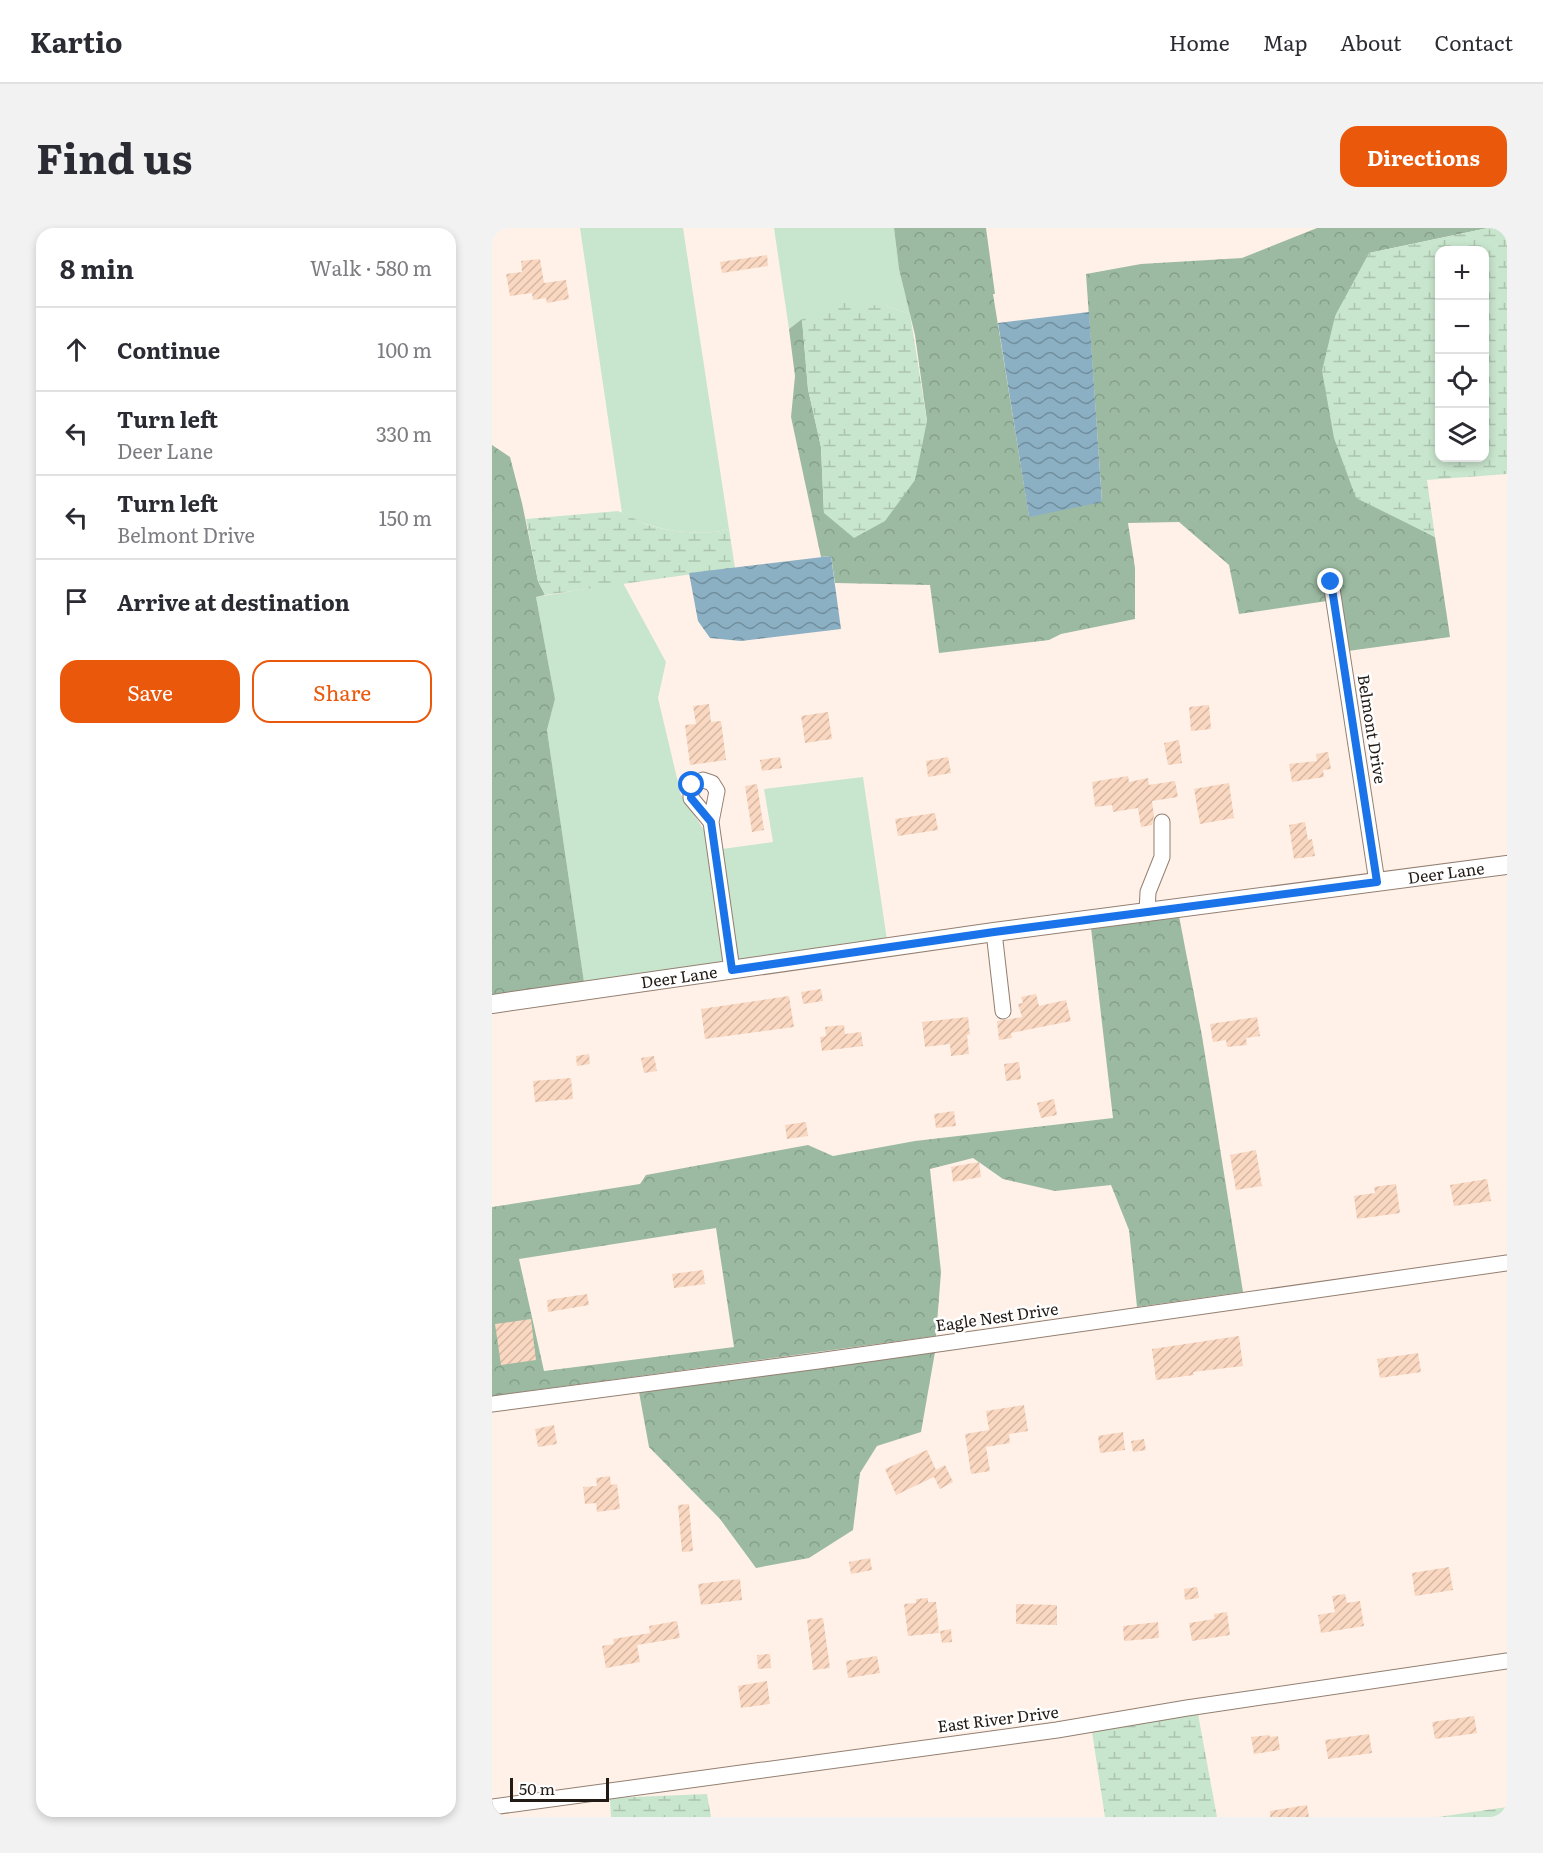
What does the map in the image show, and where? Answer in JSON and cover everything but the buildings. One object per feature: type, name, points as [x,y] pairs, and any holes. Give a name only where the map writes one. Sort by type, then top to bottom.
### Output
[{"type":"street","name":"Belmont Drive","points":[[1331,582],[1377,882]]},
{"type":"street","points":[[711,822],[732,970]]},
{"type":"street","points":[[1147,912],[1148,892],[1162,857],[1162,822]]},
{"type":"street","name":"Deer Lane","points":[[492,1004],[994,932],[1507,865]]},
{"type":"street","points":[[994,932],[1003,1011]]},
{"type":"street","name":"Eagle Nest Drive","points":[[492,1404],[818,1361],[1507,1263]]},
{"type":"street","name":"East River Drive","points":[[492,1807],[1058,1730],[1187,1708],[1507,1661]]},
{"type":"green space","points":[[580,228],[683,228],[729,529],[700,533],[667,530],[622,513]]},
{"type":"green space","points":[[774,228],[894,228],[899,269],[910,314],[886,306],[802,319],[789,329]]},
{"type":"green space","points":[[894,228],[986,228],[995,294],[993,294],[1029,516],[1102,501],[1086,274],[1141,264],[1242,258],[1317,228],[1488,228],[1369,253],[1400,519],[1435,537],[1450,637],[1348,651],[1336,573],[1323,576],[1327,601],[1239,614],[1229,565],[1179,522],[1128,523],[1135,568],[1135,619],[1061,634],[1049,640],[939,653],[930,585],[835,583],[831,556],[821,557],[791,417],[795,376],[789,329],[802,319],[808,389],[821,447],[824,513],[927,421],[915,335],[899,269]]},
{"type":"green space","points":[[1488,228],[1499,228],[1507,238],[1507,474],[1427,480],[1435,537],[1356,498],[1334,438],[1322,371],[1335,316],[1369,253]]},
{"type":"green space","points":[[843,303],[886,306],[910,314],[927,421],[915,480],[885,521],[854,538],[824,513],[821,447],[808,389],[802,319]]},
{"type":"green space","points":[[492,445],[510,457],[538,581],[545,595],[536,597],[555,699],[547,730],[584,982],[492,996]]},
{"type":"green space","points":[[618,511],[648,525],[667,530],[700,533],[729,529],[735,568],[545,595],[538,581],[526,519]]},
{"type":"green space","points":[[623,583],[666,662],[658,698],[681,795],[706,833],[725,964],[584,982],[547,730],[555,699],[536,597]]},
{"type":"green space","points":[[863,777],[887,940],[738,962],[722,849],[773,842],[764,789]]},
{"type":"green space","points":[[1179,916],[1202,1036],[1243,1292],[1137,1307],[1129,1230],[1111,1185],[1055,1191],[1003,1179],[973,1158],[930,1169],[941,1272],[936,1336],[492,1396],[492,1207],[640,1184],[646,1175],[808,1145],[833,1156],[915,1141],[1113,1118],[1091,928]],"holes":[[[716,1228],[734,1347],[544,1371],[519,1259]]]},
{"type":"green space","points":[[935,1352],[921,1432],[877,1446],[860,1473],[853,1530],[809,1558],[756,1568],[720,1519],[649,1447],[639,1392]]},
{"type":"green space","points":[[1198,1714],[1217,1817],[1105,1817],[1092,1732]]},
{"type":"green space","points":[[707,1794],[711,1817],[611,1817],[610,1798]]},
{"type":"green space","points":[[1507,1807],[1507,1817],[1438,1817]]},
{"type":"water","points":[[1089,312],[1102,502],[1029,517],[998,323]]},
{"type":"water","points":[[831,556],[841,629],[741,641],[710,638],[698,621],[689,573]]},
{"type":"route","points":[[692,785],[691,798],[711,822],[732,970],[994,932],[1377,882],[1331,582]]}]
